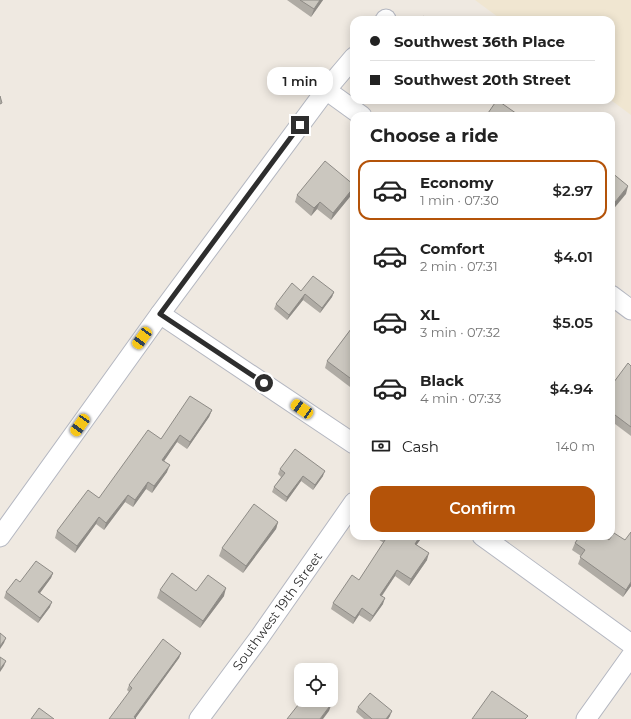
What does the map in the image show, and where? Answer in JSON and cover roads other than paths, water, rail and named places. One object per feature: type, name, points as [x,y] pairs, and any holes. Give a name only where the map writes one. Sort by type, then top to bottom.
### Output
[{"type":"street","points":[[0,537],[160,314],[326,90],[350,62]]},
{"type":"street","points":[[326,90],[356,112]]},
{"type":"street","points":[[615,298],[631,310]]},
{"type":"street","points":[[160,314],[350,441]]},
{"type":"street","name":"Southwest 19th Street","points":[[199,719],[350,508]]},
{"type":"street","points":[[488,540],[631,644]]},
{"type":"street","points":[[586,719],[631,656]]}]
